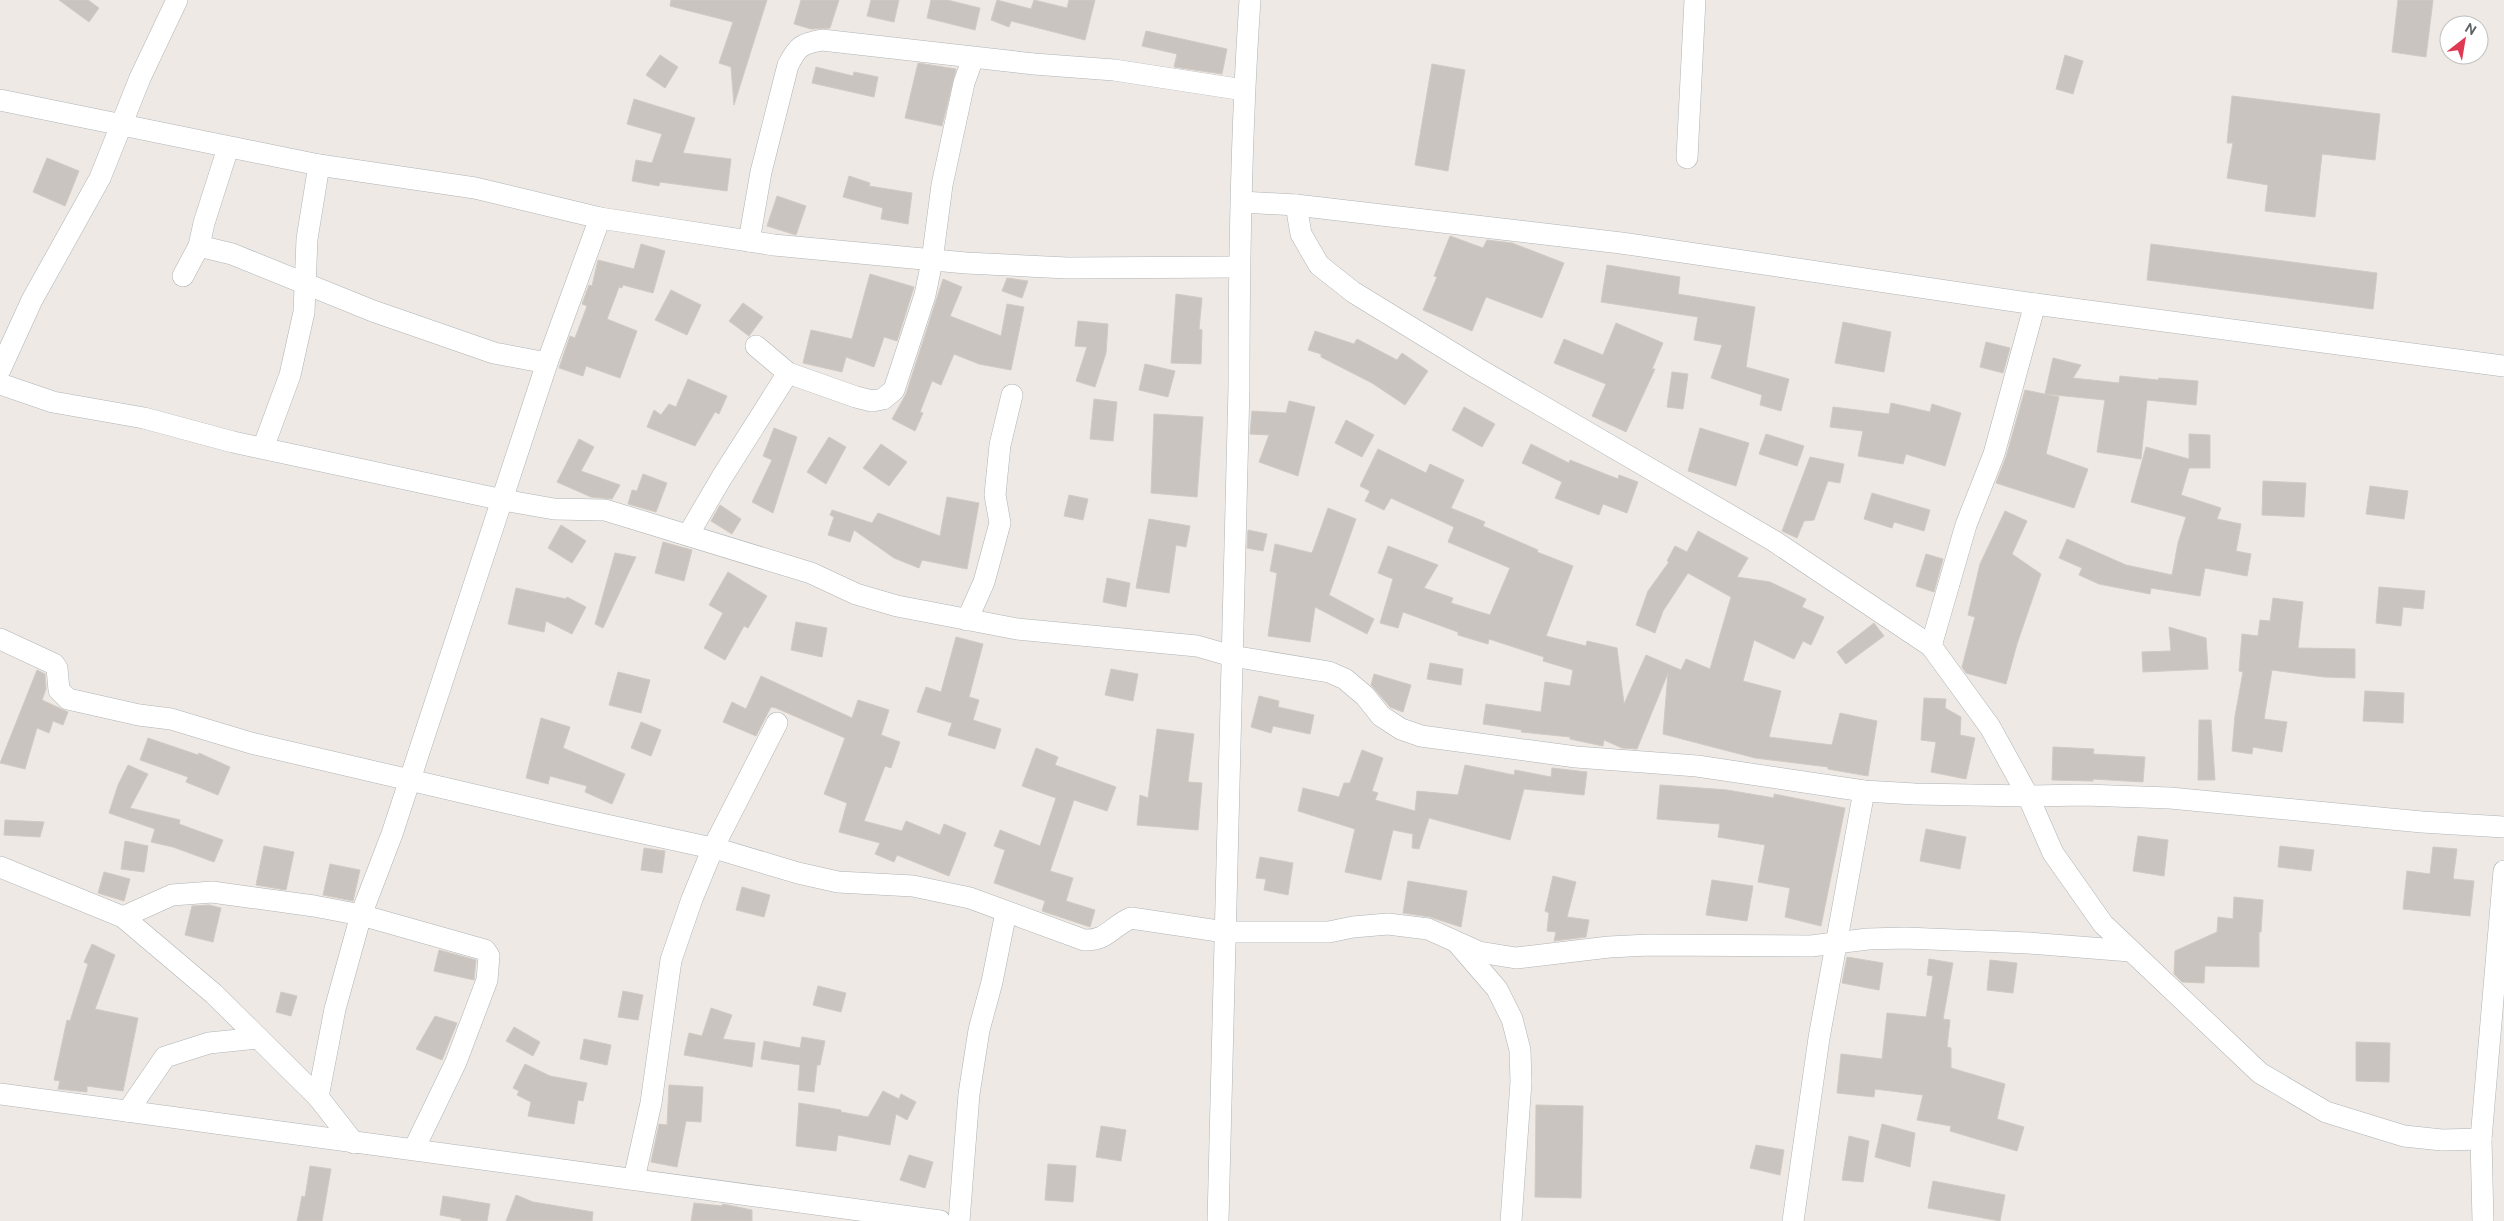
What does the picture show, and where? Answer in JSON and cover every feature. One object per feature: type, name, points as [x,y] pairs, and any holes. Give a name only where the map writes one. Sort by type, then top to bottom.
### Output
[{"type":"street","points":[[0,370],[32,300],[100,178],[140,78],[177,0]]},
{"type":"street","points":[[1218,1221],[1239,387],[1239,267],[1244,90],[1250,0]]},
{"type":"street","points":[[1687,158],[1695,0]]},
{"type":"street","points":[[749,240],[761,172],[788,65],[795,51],[803,44],[822,40],[972,58],[1114,70],[1244,90]]},
{"type":"street","points":[[756,346],[788,373],[856,397],[872,401],[883,399],[894,390],[925,295],[932,261],[942,185],[964,83],[972,58]]},
{"type":"street","points":[[0,100],[319,166],[475,188],[600,218],[749,240],[932,261],[1067,268],[1239,267]]},
{"type":"street","points":[[182,276],[199,246],[204,223],[228,148]]},
{"type":"street","points":[[263,448],[290,375],[304,312],[306,239],[319,166]]},
{"type":"street","points":[[1242,202],[1296,205],[1622,243],[2035,304],[2504,366]]},
{"type":"street","points":[[1296,205],[1301,234],[1319,265],[1353,292],[1477,368],[1774,541],[1931,646],[1990,727],[2028,796],[2053,853],[2103,924],[2260,1073],[2326,1112],[2404,1136],[2442,1140],[2481,1139]]},
{"type":"street","points":[[318,1097],[344,972],[361,915],[392,834],[547,363],[600,218]]},
{"type":"street","points":[[199,246],[232,254],[389,317],[494,353],[547,363]]},
{"type":"street","points":[[1931,646],[1966,526],[1994,454],[2035,304]]},
{"type":"street","points":[[688,535],[722,477],[788,373]]},
{"type":"street","points":[[0,384],[53,402],[135,416],[263,448],[503,500],[554,509],[605,510],[811,573],[856,594],[897,606],[967,620],[1101,638],[1197,646],[1232,656],[1329,672],[1345,679],[1365,696],[1381,716],[1401,729],[1422,736],[1576,756],[1697,766],[1864,790],[2028,796],[2084,794],[2170,798],[2422,822],[2504,827]]},
{"type":"street","points":[[967,620],[984,582],[1000,523],[995,495],[1000,446],[1012,395]]},
{"type":"street","points":[[0,639],[54,664],[57,668],[59,690],[68,700],[139,715],[171,719],[251,743],[560,815],[713,848],[838,882],[913,886],[970,898],[1084,940],[1096,941],[1106,936],[1120,922],[1132,918],[1225,932],[1329,932],[1353,927],[1388,924],[1428,929],[1479,952],[1516,958],[1609,947],[1649,945],[1811,946],[1905,938],[2130,951]]},
{"type":"street","points":[[634,1179],[651,1103],[657,1046],[671,960],[692,898],[713,848],[777,724]]},
{"type":"street","points":[[1793,1221],[1819,1038],[1864,790]]},
{"type":"street","points":[[0,867],[123,917],[214,994],[318,1097],[354,1143]]},
{"type":"street","points":[[2483,1221],[2481,1139],[2497,1028],[2504,871]]},
{"type":"street","points":[[123,917],[172,896],[212,892],[314,906],[361,915],[485,950],[489,956],[487,980],[456,1062],[414,1149]]},
{"type":"street","points":[[959,1221],[969,1094],[979,1030],[992,982],[1006,912]]},
{"type":"street","points":[[1458,943],[1497,989],[1512,1019],[1520,1050],[1521,1082],[1511,1221]]},
{"type":"street","points":[[128,1111],[165,1057],[209,1042],[258,1038]]},
{"type":"street","points":[[0,1094],[940,1221]]},
{"type":"building","points":[[59,0],[88,0],[99,8],[89,22]]},
{"type":"building","points":[[671,0],[767,0],[734,105],[731,67],[719,63],[733,22],[670,6]]},
{"type":"building","points":[[801,0],[839,0],[830,28],[811,29],[794,24]]},
{"type":"building","points":[[871,0],[899,0],[894,22],[867,16]]},
{"type":"building","points":[[931,0],[947,0],[980,8],[975,30],[927,18]]},
{"type":"building","points":[[997,0],[1031,9],[1034,0],[1067,8],[1069,0],[1095,0],[1085,40],[1011,21],[1009,27],[991,20]]},
{"type":"building","points":[[2398,0],[2433,0],[2426,57],[2392,52]]},
{"type":"building","points":[[1146,31],[1227,49],[1222,74],[1174,67],[1177,54],[1142,46]]},
{"type":"building","points":[[660,55],[678,67],[665,88],[646,75]]},
{"type":"building","points":[[2065,55],[2083,61],[2073,94],[2056,89]]},
{"type":"building","points":[[918,63],[956,69],[942,126],[905,118]]},
{"type":"building","points":[[1432,64],[1465,70],[1448,171],[1415,165]]},
{"type":"building","points":[[816,67],[853,76],[854,72],[878,77],[874,97],[812,83]]},
{"type":"building","points":[[2232,96],[2380,114],[2375,160],[2322,154],[2315,217],[2265,211],[2268,185],[2227,178],[2233,143],[2227,143]]},
{"type":"building","points":[[634,99],[695,118],[683,153],[731,159],[727,191],[660,182],[659,186],[632,181],[636,160],[652,163],[662,134],[627,124]]},
{"type":"building","points":[[47,158],[79,171],[65,206],[33,192]]},
{"type":"building","points":[[849,176],[870,183],[869,186],[912,193],[908,224],[881,219],[883,208],[843,197]]},
{"type":"building","points":[[777,196],[806,206],[796,235],[767,226]]},
{"type":"building","points":[[1450,236],[1483,248],[1487,240],[1512,243],[1564,263],[1542,318],[1486,297],[1472,331],[1423,310],[1437,277],[1434,276]]},
{"type":"building","points":[[641,244],[665,251],[653,293],[623,285],[622,288],[619,287],[607,319],[637,331],[620,378],[586,366],[583,376],[559,368],[570,336],[575,338],[587,306],[582,304],[589,285],[592,286],[598,260],[634,269]]},
{"type":"building","points":[[2151,244],[2377,273],[2373,309],[2147,280]]},
{"type":"building","points":[[1607,265],[1680,277],[1678,294],[1755,307],[1746,367],[1789,379],[1781,411],[1760,405],[1762,395],[1711,378],[1722,345],[1694,340],[1698,317],[1601,302]]},
{"type":"building","points":[[870,274],[914,287],[897,341],[884,337],[874,367],[846,357],[842,372],[803,363],[811,330],[852,339]]},
{"type":"building","points":[[1007,278],[1028,281],[1022,298],[1002,291]]},
{"type":"building","points":[[943,279],[962,287],[950,316],[1001,336],[1007,304],[1024,307],[1011,370],[979,364],[954,354],[941,385],[932,381],[920,412],[923,413],[915,431],[892,419],[906,394]]},
{"type":"building","points":[[671,290],[701,305],[687,335],[655,320]]},
{"type":"building","points":[[1176,294],[1202,298],[1199,329],[1202,330],[1201,364],[1171,363]]},
{"type":"building","points":[[743,303],[763,317],[749,336],[729,321]]},
{"type":"building","points":[[1078,321],[1108,324],[1106,353],[1095,387],[1076,381],[1087,347],[1075,346]]},
{"type":"building","points":[[1843,322],[1891,332],[1884,372],[1835,363]]},
{"type":"building","points":[[1616,323],[1663,343],[1652,369],[1655,369],[1626,432],[1592,416],[1606,384],[1554,363],[1564,339],[1603,355]]},
{"type":"building","points":[[1315,331],[1354,344],[1357,339],[1397,360],[1402,353],[1428,371],[1405,405],[1372,383],[1321,357],[1321,354],[1308,350]]},
{"type":"building","points":[[1986,342],[2010,348],[2003,373],[1980,367]]},
{"type":"building","points":[[2053,358],[2081,365],[2073,378],[2119,383],[2120,376],[2158,380],[2159,378],[2198,381],[2196,405],[2147,400],[2141,459],[2097,452],[2105,400],[2045,394]]},
{"type":"building","points":[[1145,364],[1175,371],[1168,397],[1139,390]]},
{"type":"building","points":[[1672,372],[1688,374],[1683,409],[1667,407]]},
{"type":"building","points":[[688,379],[727,396],[719,414],[715,412],[695,446],[647,427],[654,410],[661,415],[669,404],[676,407]]},
{"type":"building","points":[[2025,390],[2059,397],[2046,454],[2088,469],[2074,508],[1996,483],[2006,457]]},
{"type":"building","points":[[1094,399],[1117,402],[1113,441],[1090,439]]},
{"type":"building","points":[[1289,401],[1315,407],[1298,476],[1259,462],[1269,435],[1250,434],[1252,411],[1286,413]]},
{"type":"building","points":[[1891,403],[1930,412],[1932,404],[1961,413],[1945,466],[1906,454],[1903,464],[1858,456],[1863,431],[1830,427],[1833,407],[1889,414]]},
{"type":"building","points":[[1464,407],[1495,424],[1482,447],[1452,430]]},
{"type":"building","points":[[1154,414],[1203,417],[1197,497],[1151,493]]},
{"type":"building","points":[[1346,420],[1374,435],[1362,457],[1335,443]]},
{"type":"building","points":[[774,428],[797,437],[773,513],[752,502],[772,460],[763,456]]},
{"type":"building","points":[[1700,428],[1749,443],[1736,486],[1688,471]]},
{"type":"building","points":[[1766,434],[1804,446],[1797,466],[1759,454]]},
{"type":"building","points":[[2189,434],[2210,435],[2210,468],[2189,468],[2181,495],[2221,508],[2217,519],[2241,524],[2236,551],[2251,554],[2247,576],[2205,568],[2200,596],[2151,588],[2150,594],[2099,584],[2079,575],[2082,568],[2059,558],[2067,539],[2126,565],[2172,575],[2178,543],[2186,517],[2131,502],[2146,447],[2189,459]]},
{"type":"building","points":[[829,437],[846,447],[826,484],[807,472]]},
{"type":"building","points":[[579,439],[594,447],[581,471],[620,485],[612,499],[591,497],[557,482]]},
{"type":"building","points":[[881,444],[907,462],[889,486],[863,468]]},
{"type":"building","points":[[1531,444],[1569,463],[1570,460],[1618,479],[1619,475],[1638,482],[1627,513],[1603,504],[1599,515],[1555,498],[1562,482],[1522,463]]},
{"type":"building","points":[[1378,449],[1426,473],[1430,464],[1464,480],[1451,508],[1485,522],[1483,526],[1538,550],[1537,552],[1573,566],[1546,636],[1586,646],[1587,641],[1617,648],[1624,704],[1646,655],[1681,670],[1686,659],[1710,669],[1731,597],[1688,573],[1663,611],[1655,633],[1636,625],[1648,591],[1669,562],[1667,561],[1675,546],[1687,552],[1698,531],[1748,558],[1737,577],[1770,582],[1806,599],[1802,607],[1824,617],[1811,645],[1803,641],[1794,659],[1754,640],[1743,681],[1781,691],[1769,737],[1832,745],[1840,713],[1877,721],[1868,776],[1828,769],[1828,767],[1755,758],[1663,734],[1668,673],[1637,749],[1622,748],[1604,740],[1603,746],[1570,739],[1570,737],[1521,732],[1522,730],[1483,724],[1486,704],[1541,712],[1545,682],[1570,686],[1573,670],[1543,661],[1544,657],[1489,639],[1488,644],[1458,635],[1458,632],[1403,612],[1398,628],[1380,623],[1393,579],[1378,573],[1388,546],[1438,565],[1424,588],[1453,598],[1451,603],[1490,615],[1510,568],[1448,542],[1454,527],[1391,498],[1384,510],[1365,501],[1370,491],[1360,486]]},
{"type":"building","points":[[1810,457],[1844,464],[1840,483],[1828,481],[1814,520],[1804,521],[1797,538],[1782,531]]},
{"type":"building","points":[[643,474],[667,483],[656,512],[628,504],[632,490],[637,491]]},
{"type":"building","points":[[2263,481],[2306,483],[2304,517],[2262,515]]},
{"type":"building","points":[[2370,486],[2408,491],[2404,519],[2366,514]]},
{"type":"building","points":[[1872,493],[1930,510],[1924,531],[1894,522],[1892,528],[1864,519]]},
{"type":"building","points":[[1069,495],[1088,499],[1083,520],[1064,516]]},
{"type":"building","points":[[947,497],[979,503],[967,569],[922,560],[919,568],[894,558],[854,530],[850,542],[828,535],[834,517],[830,515],[832,510],[872,523],[878,513],[940,536]]},
{"type":"building","points":[[720,505],[741,519],[732,534],[711,521]]},
{"type":"building","points":[[1328,508],[1356,519],[1329,595],[1374,619],[1367,634],[1315,607],[1310,642],[1268,636],[1277,573],[1270,571],[1275,544],[1312,553]]},
{"type":"building","points":[[2005,511],[2027,521],[2012,554],[2041,574],[2017,644],[2006,684],[1966,673],[1962,667],[1975,617],[1968,615],[1980,564]]},
{"type":"building","points":[[1149,519],[1190,526],[1186,547],[1176,545],[1169,593],[1136,588]]},
{"type":"building","points":[[561,525],[586,541],[572,563],[548,548]]},
{"type":"building","points":[[1248,530],[1267,534],[1263,551],[1247,548]]},
{"type":"building","points":[[663,542],[692,550],[684,581],[655,573]]},
{"type":"building","points":[[615,553],[636,557],[603,628],[595,624]]},
{"type":"building","points":[[1926,554],[1943,559],[1934,592],[1916,586]]},
{"type":"building","points":[[728,572],[767,596],[748,628],[744,626],[725,660],[704,648],[723,613],[709,605]]},
{"type":"building","points":[[1107,578],[1130,583],[1126,607],[1103,602]]},
{"type":"building","points":[[2379,587],[2425,591],[2423,609],[2403,607],[2401,626],[2376,623]]},
{"type":"building","points":[[516,588],[566,599],[567,597],[586,607],[572,634],[546,621],[544,632],[508,624]]},
{"type":"building","points":[[2273,598],[2303,602],[2298,648],[2355,649],[2355,678],[2324,677],[2272,670],[2264,719],[2287,722],[2282,752],[2253,747],[2252,754],[2232,751],[2235,716],[2243,672],[2239,671],[2242,634],[2258,636],[2260,620],[2270,621]]},
{"type":"building","points":[[796,622],[827,628],[822,657],[791,650]]},
{"type":"building","points":[[1874,623],[1884,636],[1846,664],[1837,652]]},
{"type":"building","points":[[2169,627],[2206,638],[2208,669],[2143,672],[2142,652],[2171,651]]},
{"type":"building","points":[[956,637],[983,644],[969,697],[979,700],[973,720],[1001,729],[995,749],[948,735],[952,723],[917,712],[926,687],[941,692]]},
{"type":"building","points":[[1430,663],[1463,669],[1461,685],[1427,679]]},
{"type":"building","points":[[1111,669],[1138,674],[1133,701],[1105,695]]},
{"type":"building","points":[[37,670],[45,674],[46,689],[42,700],[68,712],[63,725],[53,721],[49,733],[37,728],[25,769],[0,763]]},
{"type":"building","points":[[618,672],[650,680],[641,713],[609,705]]},
{"type":"building","points":[[1374,674],[1411,685],[1403,712],[1390,707],[1371,685]]},
{"type":"building","points":[[761,676],[852,718],[858,700],[889,710],[881,735],[900,742],[891,768],[885,766],[864,821],[902,831],[906,821],[940,835],[944,824],[966,833],[949,876],[897,855],[894,862],[875,854],[880,843],[839,832],[847,803],[824,794],[845,738],[771,707],[756,736],[723,722],[732,702],[746,709]]},
{"type":"building","points":[[2365,691],[2404,693],[2403,723],[2363,721]]},
{"type":"building","points":[[1259,696],[1279,701],[1278,707],[1314,715],[1310,734],[1273,726],[1271,733],[1251,727]]},
{"type":"building","points":[[1924,698],[1946,699],[1945,708],[1961,717],[1960,735],[1975,738],[1966,779],[1931,772],[1936,742],[1921,740]]},
{"type":"building","points":[[541,718],[570,727],[563,748],[625,774],[612,804],[585,792],[587,786],[550,776],[548,784],[526,778]]},
{"type":"building","points":[[2199,720],[2211,720],[2215,780],[2198,780]]},
{"type":"building","points":[[641,722],[661,730],[651,756],[631,748]]},
{"type":"building","points":[[1157,729],[1194,734],[1188,782],[1202,783],[1198,830],[1137,825],[1140,795],[1148,798]]},
{"type":"building","points":[[148,738],[198,755],[199,753],[230,767],[218,795],[186,782],[188,777],[140,760]]},
{"type":"building","points":[[2053,747],[2094,749],[2093,754],[2145,757],[2143,782],[2093,779],[2093,781],[2052,780]]},
{"type":"building","points":[[1036,748],[1058,757],[1055,765],[1116,787],[1107,811],[1074,800],[1050,871],[1073,878],[1066,901],[1095,910],[1090,927],[1042,911],[1045,901],[994,883],[1005,850],[994,846],[1000,830],[1040,846],[1056,798],[1022,786]]},
{"type":"building","points":[[1362,750],[1383,758],[1372,791],[1378,793],[1375,800],[1415,811],[1417,791],[1458,795],[1465,765],[1514,775],[1515,770],[1551,777],[1552,768],[1587,772],[1584,795],[1524,789],[1510,840],[1429,818],[1419,849],[1412,848],[1413,834],[1393,830],[1381,880],[1345,872],[1355,829],[1298,811],[1303,788],[1339,797],[1344,783],[1350,783]]},
{"type":"building","points":[[128,765],[148,774],[130,808],[180,820],[179,824],[223,840],[214,862],[173,847],[151,842],[155,829],[109,813],[118,785]]},
{"type":"building","points":[[1660,785],[1727,790],[1774,798],[1774,794],[1845,808],[1821,926],[1785,917],[1790,888],[1758,882],[1765,845],[1718,837],[1720,824],[1657,819]]},
{"type":"building","points":[[5,820],[44,822],[40,837],[4,835]]},
{"type":"building","points":[[1926,829],[1966,837],[1960,869],[1920,861]]},
{"type":"building","points":[[2138,836],[2168,840],[2164,876],[2133,871]]},
{"type":"building","points":[[125,841],[148,846],[144,872],[121,869]]},
{"type":"building","points":[[264,846],[294,852],[286,890],[256,885]]},
{"type":"building","points":[[2280,846],[2314,850],[2311,871],[2278,867]]},
{"type":"building","points":[[2433,847],[2457,849],[2453,879],[2474,881],[2470,916],[2403,909],[2407,871],[2430,874]]},
{"type":"building","points":[[644,848],[665,851],[662,873],[641,870]]},
{"type":"building","points":[[1260,857],[1293,863],[1288,895],[1264,890],[1266,879],[1256,878]]},
{"type":"building","points":[[330,864],[360,870],[353,901],[323,895]]},
{"type":"building","points":[[104,872],[130,879],[124,901],[98,893]]},
{"type":"building","points":[[1553,876],[1576,882],[1567,917],[1589,920],[1586,937],[1554,941],[1556,932],[1547,931],[1549,913],[1545,911]]},
{"type":"building","points":[[1712,880],[1753,886],[1747,921],[1706,915]]},
{"type":"building","points":[[1408,881],[1467,891],[1461,927],[1430,917],[1403,913]]},
{"type":"building","points":[[742,887],[770,895],[764,917],[736,910]]},
{"type":"building","points":[[2234,897],[2263,900],[2261,932],[2259,932],[2259,967],[2205,966],[2204,983],[2182,982],[2174,974],[2175,951],[2217,932],[2218,917],[2233,919]]},
{"type":"building","points":[[209,905],[221,908],[213,942],[185,935],[192,906]]},
{"type":"building","points":[[92,944],[115,955],[95,1009],[138,1018],[123,1091],[87,1086],[87,1092],[58,1089],[60,1081],[54,1080],[67,1020],[70,1021],[88,964],[84,962]]},
{"type":"building","points":[[439,950],[476,960],[474,980],[434,971]]},
{"type":"building","points":[[1847,957],[1883,963],[1879,990],[1842,983]]},
{"type":"building","points":[[1929,959],[1953,963],[1943,1019],[1950,1020],[1947,1047],[1951,1048],[1951,1068],[2005,1084],[1997,1119],[2024,1127],[2017,1151],[1950,1131],[1951,1126],[1917,1120],[1923,1095],[1875,1089],[1874,1097],[1837,1093],[1841,1054],[1882,1059],[1887,1013],[1926,1017],[1933,976],[1927,975]]},
{"type":"building","points":[[1990,960],[2017,963],[2013,993],[1987,990]]},
{"type":"building","points":[[818,986],[846,993],[841,1012],[813,1005]]},
{"type":"building","points":[[623,991],[643,995],[638,1020],[618,1017]]},
{"type":"building","points":[[281,992],[297,996],[291,1016],[276,1012]]},
{"type":"building","points":[[711,1008],[732,1015],[723,1039],[755,1043],[752,1067],[684,1055],[689,1033],[702,1036]]},
{"type":"building","points":[[435,1016],[457,1023],[442,1060],[416,1049]]},
{"type":"building","points":[[514,1027],[540,1042],[533,1056],[506,1041]]},
{"type":"building","points":[[802,1037],[825,1041],[820,1065],[817,1065],[814,1092],[798,1090],[800,1065],[761,1059],[764,1041],[800,1048]]},
{"type":"building","points":[[584,1039],[611,1045],[607,1065],[580,1059]]},
{"type":"building","points":[[2356,1042],[2390,1043],[2389,1082],[2356,1081]]},
{"type":"building","points":[[525,1064],[550,1076],[587,1083],[583,1101],[578,1100],[574,1124],[528,1116],[531,1102],[517,1095],[519,1091],[513,1088]]},
{"type":"building","points":[[669,1085],[703,1087],[701,1122],[686,1121],[677,1167],[651,1162],[659,1124],[667,1125]]},
{"type":"building","points":[[883,1091],[899,1099],[901,1094],[916,1102],[907,1120],[896,1114],[890,1145],[838,1135],[836,1151],[796,1146],[799,1103],[868,1117]]},
{"type":"building","points":[[1536,1105],[1583,1106],[1581,1198],[1535,1197]]},
{"type":"building","points":[[1882,1124],[1915,1133],[1910,1167],[1875,1157]]},
{"type":"building","points":[[1101,1126],[1126,1130],[1121,1161],[1096,1157]]},
{"type":"building","points":[[1849,1136],[1869,1141],[1863,1182],[1842,1180]]},
{"type":"building","points":[[1756,1145],[1784,1150],[1780,1175],[1750,1168]]},
{"type":"building","points":[[909,1155],[933,1162],[925,1188],[900,1180]]},
{"type":"building","points":[[1048,1164],[1076,1166],[1073,1202],[1045,1200]]},
{"type":"building","points":[[310,1166],[331,1169],[322,1221],[297,1221],[302,1196],[305,1197]]},
{"type":"building","points":[[1933,1181],[2005,1195],[2000,1221],[1928,1208]]},
{"type":"building","points":[[516,1195],[533,1202],[593,1212],[592,1221],[506,1221]]},
{"type":"building","points":[[443,1196],[490,1204],[487,1221],[461,1221],[461,1219],[440,1215]]},
{"type":"building","points":[[694,1203],[722,1206],[723,1204],[752,1210],[752,1221],[691,1221]]}]
